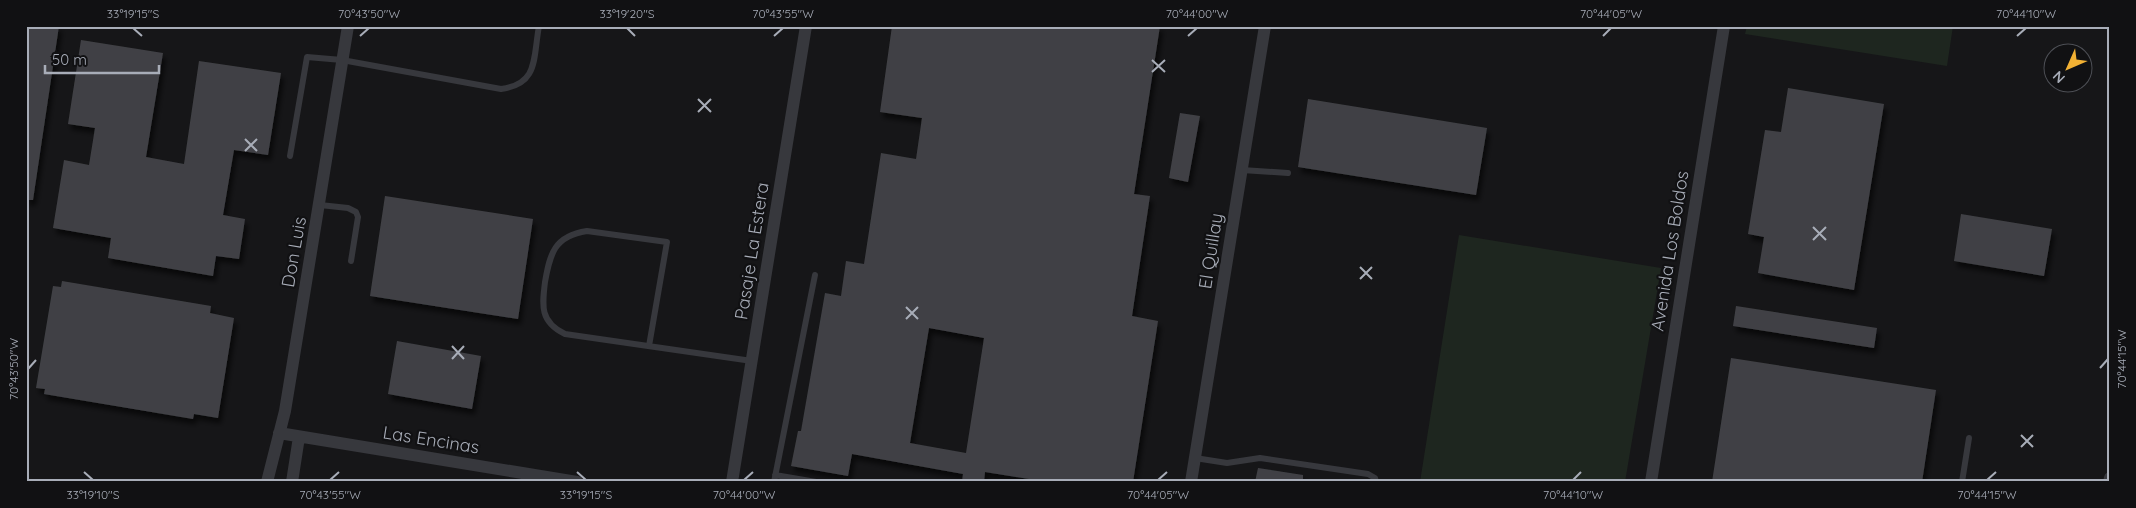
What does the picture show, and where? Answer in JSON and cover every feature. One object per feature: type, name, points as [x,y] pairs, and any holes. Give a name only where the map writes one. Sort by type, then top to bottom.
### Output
[{"type":"street","name":"Don Luis","points":[[267,482],[285,411],[348,26]]},
{"type":"street","name":"Pasaje La Estera","points":[[732,482],[806,26]]},
{"type":"street","name":"El Quillay","points":[[1191,482],[1265,26]]},
{"type":"street","name":"Avenida Los Boldos","points":[[1651,482],[1724,26]]},
{"type":"street","name":"Las Encinas","points":[[279,433],[572,481]]},
{"type":"street","points":[[292,482],[299,437]]},
{"type":"street","points":[[2109,482],[2110,478]]},
{"type":"lane","points":[[290,156],[307,57],[342,60],[501,89],[514,88],[524,82],[530,75],[539,26]]},
{"type":"lane","points":[[1242,170],[1288,173]]},
{"type":"lane","points":[[320,205],[348,208],[356,212],[358,217],[351,261]]},
{"type":"lane","points":[[649,346],[667,242],[587,231],[577,233],[560,242],[549,259],[542,305],[544,313],[552,326],[565,334],[752,361]]},
{"type":"lane","points":[[815,276],[774,479],[816,482]]},
{"type":"lane","points":[[1962,482],[1969,438]]},
{"type":"lane","points":[[1195,458],[1227,463],[1260,458],[1368,474],[1376,482]]},
{"type":"shaded area","points":[[1747,26],[1953,26],[1947,66],[1745,34]]},
{"type":"shaded area","points":[[1459,235],[1661,268],[1625,482],[1420,482]]},
{"type":"building","points":[[26,26],[59,26],[33,200],[26,200]]},
{"type":"building","points":[[892,26],[1160,26],[1134,194],[1150,196],[1132,316],[1158,321],[1133,482],[1048,482],[985,472],[984,482],[962,482],[963,474],[852,454],[848,476],[791,466],[798,431],[801,431],[825,293],[841,296],[846,261],[864,264],[881,153],[916,159],[922,118],[880,112]],"holes":[[[929,328],[984,338],[966,453],[910,443]]]},
{"type":"building","points":[[81,40],[163,53],[146,157],[184,164],[199,61],[281,73],[268,155],[234,150],[223,215],[245,219],[239,259],[216,256],[213,276],[108,258],[111,238],[53,228],[64,160],[89,165],[95,128],[68,124]]},
{"type":"building","points":[[1788,88],[1884,104],[1854,290],[1758,273],[1764,237],[1748,234],[1765,130],[1781,132]]},
{"type":"building","points":[[1308,99],[1487,128],[1476,195],[1298,167]]},
{"type":"building","points":[[1180,113],[1200,116],[1188,182],[1169,178]]},
{"type":"building","points":[[385,196],[533,219],[518,319],[370,296]]},
{"type":"building","points":[[1961,214],[2052,229],[2044,276],[1954,261]]},
{"type":"building","points":[[62,281],[211,306],[210,313],[234,318],[218,418],[194,414],[193,419],[44,394],[45,389],[36,388],[53,286],[61,287]]},
{"type":"building","points":[[1736,306],[1877,328],[1874,348],[1733,326]]},
{"type":"building","points":[[397,341],[481,356],[472,409],[388,394]]},
{"type":"building","points":[[1731,358],[1936,390],[1922,482],[1712,482]]},
{"type":"building","points":[[1258,468],[1303,475],[1303,482],[1255,482]]}]
